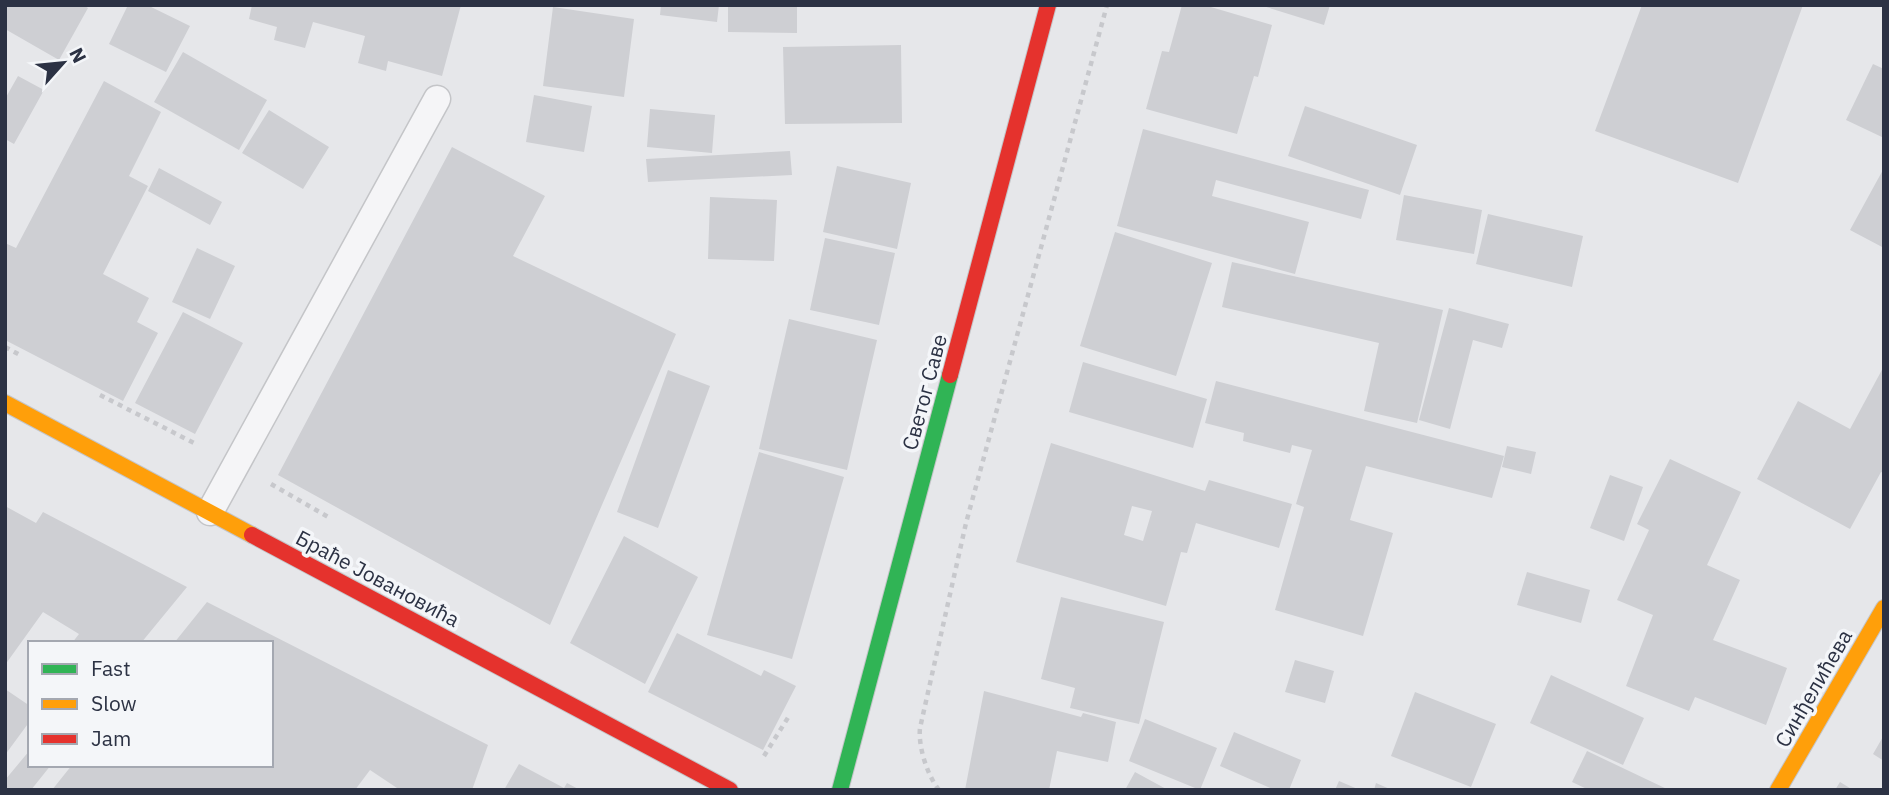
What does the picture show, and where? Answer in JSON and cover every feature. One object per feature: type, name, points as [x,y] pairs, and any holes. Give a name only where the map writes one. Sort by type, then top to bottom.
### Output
[{"type":"street","name":"Светог Саве","points":[[840,790],[1048,5]]},
{"type":"street","name":"Браће Јовановића","points":[[5,403],[730,790]]},
{"type":"street","name":"Синђелићева","points":[[1778,790],[1884,608]]},
{"type":"lane","points":[[210,512],[437,100]]},
{"type":"path","points":[[939,790],[932,781],[919,742],[920,728],[966,523],[1107,5]]},
{"type":"building","points":[[7,5],[83,5],[88,8],[59,60],[5,29]]},
{"type":"building","points":[[128,5],[147,5],[190,26],[166,72],[109,44]]},
{"type":"building","points":[[252,5],[461,5],[442,76],[388,61],[386,71],[358,63],[365,36],[313,22],[305,48],[274,40],[277,27],[249,19]]},
{"type":"building","points":[[661,5],[719,5],[717,22],[660,15]]},
{"type":"building","points":[[728,5],[797,5],[797,33],[728,32]]},
{"type":"building","points":[[1182,5],[1204,5],[1272,25],[1258,77],[1254,76],[1237,134],[1146,109],[1162,51],[1169,52]]},
{"type":"building","points":[[1260,5],[1330,5],[1324,25]]},
{"type":"building","points":[[1642,5],[1803,5],[1738,183],[1595,131]]},
{"type":"building","points":[[553,7],[634,19],[624,97],[543,86]]},
{"type":"building","points":[[901,45],[902,123],[785,124],[783,47]]},
{"type":"building","points":[[183,52],[267,100],[239,150],[154,102]]},
{"type":"building","points":[[1873,64],[1884,69],[1884,138],[1846,120]]},
{"type":"building","points":[[18,76],[44,90],[14,144],[5,139],[5,99]]},
{"type":"building","points":[[104,81],[161,112],[129,176],[148,186],[103,274],[149,298],[137,322],[158,333],[123,401],[5,340],[5,243],[16,248]]},
{"type":"building","points":[[534,95],[592,106],[584,152],[526,142]]},
{"type":"building","points":[[1305,106],[1417,145],[1400,195],[1288,156]]},
{"type":"building","points":[[650,109],[715,115],[712,153],[647,147]]},
{"type":"building","points":[[269,110],[329,147],[303,189],[242,153]]},
{"type":"building","points":[[1143,129],[1369,190],[1361,219],[1216,180],[1212,196],[1309,222],[1295,274],[1117,226]]},
{"type":"building","points":[[452,147],[545,196],[513,256],[676,334],[550,625],[278,475]]},
{"type":"building","points":[[790,151],[792,175],[648,182],[646,159]]},
{"type":"building","points":[[837,166],[911,183],[897,249],[823,232]]},
{"type":"building","points":[[159,168],[222,202],[210,225],[148,191]]},
{"type":"building","points":[[1884,168],[1884,248],[1850,230]]},
{"type":"building","points":[[1404,195],[1482,210],[1474,254],[1396,240]]},
{"type":"building","points":[[710,197],[777,200],[774,261],[708,259]]},
{"type":"building","points":[[1488,214],[1583,236],[1572,287],[1476,264]]},
{"type":"building","points":[[1115,232],[1212,263],[1176,376],[1080,346]]},
{"type":"building","points":[[825,238],[895,253],[879,325],[810,310]]},
{"type":"building","points":[[197,248],[235,266],[210,319],[172,302]]},
{"type":"building","points":[[1232,262],[1443,310],[1417,423],[1364,411],[1379,343],[1222,307]]},
{"type":"building","points":[[1449,308],[1509,324],[1502,348],[1473,340],[1450,429],[1419,420]]},
{"type":"building","points":[[183,312],[243,343],[195,434],[135,403]]},
{"type":"building","points":[[789,319],[877,340],[847,470],[759,449]]},
{"type":"building","points":[[1083,362],[1207,399],[1193,448],[1069,412]]},
{"type":"building","points":[[1884,366],[1884,473],[1881,472],[1850,529],[1757,479],[1798,401],[1850,429]]},
{"type":"building","points":[[668,370],[710,386],[658,528],[617,512]]},
{"type":"building","points":[[1216,381],[1504,456],[1492,498],[1366,466],[1350,520],[1393,533],[1363,636],[1275,610],[1304,507],[1296,504],[1312,450],[1292,445],[1290,453],[1243,441],[1244,433],[1205,423]]},
{"type":"building","points":[[1051,443],[1205,491],[1209,480],[1292,504],[1279,548],[1196,523],[1187,553],[1181,552],[1166,606],[1016,562]],"holes":[[[1132,506],[1152,511],[1143,541],[1124,535]]]},
{"type":"building","points":[[1507,446],[1536,452],[1531,474],[1502,467]]},
{"type":"building","points":[[759,452],[844,477],[792,659],[707,635]]},
{"type":"building","points":[[1670,459],[1741,492],[1707,565],[1740,580],[1713,640],[1787,668],[1766,725],[1695,697],[1689,711],[1626,686],[1653,615],[1617,600],[1649,530],[1637,524]]},
{"type":"building","points":[[1610,475],[1643,487],[1624,541],[1590,528]]},
{"type":"building","points":[[5,506],[36,523],[43,512],[187,587],[143,641],[74,641],[79,634],[43,612],[5,665]]},
{"type":"building","points":[[624,536],[698,577],[645,684],[570,643]]},
{"type":"building","points":[[1527,572],[1590,590],[1581,623],[1517,605]]},
{"type":"building","points":[[1061,597],[1164,622],[1139,724],[1070,708],[1075,688],[1041,679]]},
{"type":"building","points":[[207,602],[488,745],[472,790],[400,790],[370,770],[355,790],[52,790],[70,767],[273,767],[273,641],[176,641]]},
{"type":"building","points":[[677,633],[761,676],[764,670],[796,686],[763,750],[648,692]]},
{"type":"building","points":[[1295,660],[1334,671],[1325,703],[1285,692]]},
{"type":"building","points":[[1551,675],[1644,718],[1623,765],[1530,723]]},
{"type":"building","points":[[5,689],[28,705],[28,724],[5,755]]},
{"type":"building","points":[[984,691],[1081,717],[1083,713],[1116,722],[1108,762],[1057,751],[1049,790],[965,790]]},
{"type":"building","points":[[1415,692],[1496,724],[1471,787],[1391,756]]},
{"type":"building","points":[[1145,719],[1217,748],[1200,790],[1129,761]]},
{"type":"building","points":[[1234,732],[1301,760],[1289,790],[1275,790],[1220,766]]},
{"type":"building","points":[[1884,735],[1884,761],[1873,754]]},
{"type":"building","points":[[1587,751],[1669,790],[1589,790],[1572,782]]},
{"type":"building","points":[[28,752],[28,767],[49,767],[31,790],[5,790],[5,780]]},
{"type":"building","points":[[519,764],[564,788],[567,783],[580,790],[504,790]]},
{"type":"building","points":[[1135,772],[1168,790],[1125,790]]},
{"type":"building","points":[[1339,781],[1360,790],[1335,790]]},
{"type":"building","points":[[1840,782],[1853,790],[1835,790]]},
{"type":"building","points":[[1376,783],[1392,790],[1374,790]]},
{"type":"traffic: fast","points":[[840,790],[950,375]]},
{"type":"traffic: slow","points":[[5,403],[252,535]]},
{"type":"traffic: slow","points":[[1778,790],[1884,608]]},
{"type":"traffic: jam","points":[[950,375],[1048,5]]},
{"type":"traffic: jam","points":[[252,535],[730,790]]}]
